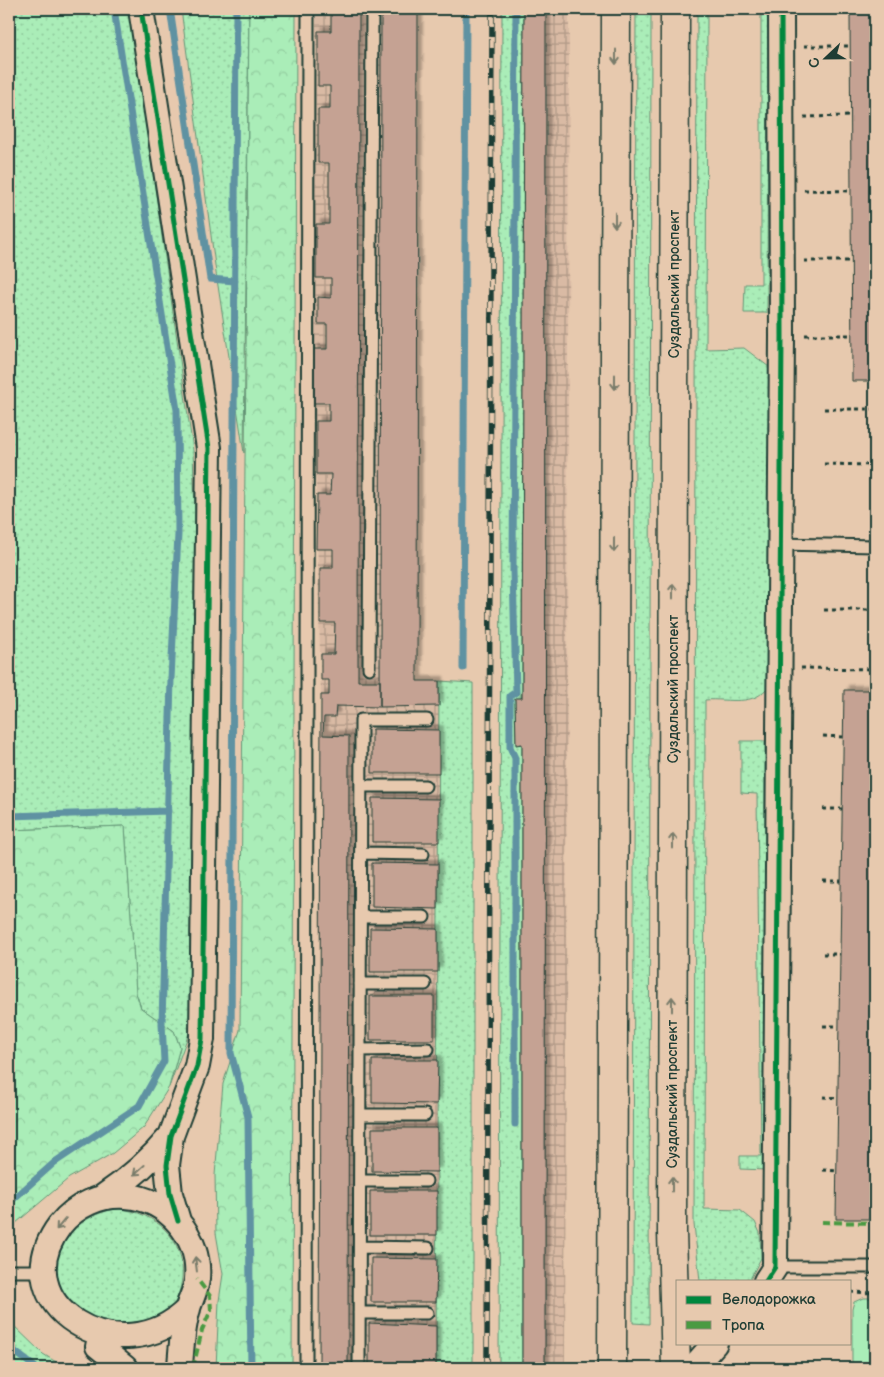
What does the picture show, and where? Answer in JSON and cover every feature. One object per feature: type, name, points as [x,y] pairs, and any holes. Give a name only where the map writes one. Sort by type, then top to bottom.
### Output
[{"type":"main road","points":[[612,1368],[616,9]]},
{"type":"main road","name":"Суздальский проспект","points":[[675,9],[672,1232],[676,1368]]},
{"type":"street","points":[[141,9],[210,448],[202,1039],[197,1066],[171,1136],[168,1174],[170,1194],[178,1221],[193,1248],[197,1264],[197,1279],[188,1309],[180,1368]]},
{"type":"street","points":[[771,1274],[782,336],[781,9]]},
{"type":"street","points":[[171,1136],[151,1160],[133,1176],[101,1198],[75,1210],[56,1230],[45,1257],[44,1271],[48,1299],[62,1323],[85,1341],[98,1346],[115,1349],[133,1348],[150,1344],[178,1323],[188,1309]]},
{"type":"street","points":[[101,1198],[118,1195],[135,1197],[151,1202],[166,1210],[178,1221]]},
{"type":"street","points":[[693,1368],[714,1344]]},
{"type":"street","points":[[98,1346],[125,1368]]},
{"type":"lane","points":[[306,1368],[308,9]]},
{"type":"lane","points":[[369,668],[372,9]]},
{"type":"lane","points":[[779,544],[875,546]]},
{"type":"lane","points":[[359,1368],[361,720],[427,720]]},
{"type":"lane","points":[[361,786],[425,786]]},
{"type":"lane","points":[[361,853],[423,854]]},
{"type":"lane","points":[[361,917],[424,917]]},
{"type":"lane","points":[[360,984],[425,984]]},
{"type":"lane","points":[[360,1050],[428,1050]]},
{"type":"lane","points":[[360,1115],[425,1116]]},
{"type":"lane","points":[[360,1181],[426,1181]]},
{"type":"lane","points":[[360,1247],[428,1248]]},
{"type":"lane","points":[[771,1274],[875,1267]]},
{"type":"lane","points":[[9,1272],[44,1271]]},
{"type":"lane","points":[[359,1313],[427,1313]]},
{"type":"path","points":[[781,46],[850,46]]},
{"type":"path","points":[[781,117],[851,116]]},
{"type":"path","points":[[781,190],[851,191]]},
{"type":"path","points":[[781,261],[851,261]]},
{"type":"path","points":[[782,336],[852,335]]},
{"type":"path","points":[[824,409],[875,409]]},
{"type":"path","points":[[824,464],[875,465]]},
{"type":"path","points":[[824,610],[875,610]]},
{"type":"path","points":[[778,668],[875,669]]},
{"type":"path","points":[[823,736],[843,737]]},
{"type":"path","points":[[823,809],[842,809]]},
{"type":"path","points":[[823,881],[841,881]]},
{"type":"path","points":[[823,954],[840,954]]},
{"type":"path","points":[[823,1026],[838,1026]]},
{"type":"path","points":[[823,1098],[838,1098]]},
{"type":"path","points":[[823,1170],[837,1171]]},
{"type":"path","points":[[852,1292],[875,1293]]},
{"type":"shaded area","points":[[316,9],[418,9],[417,681],[439,681],[436,1368],[319,1368],[321,695],[314,403]]},
{"type":"shaded area","points":[[524,9],[569,9],[565,1368],[522,1368],[522,745],[516,745],[515,698],[522,698]]},
{"type":"green space","points":[[9,9],[129,9],[193,450],[195,514],[189,1033],[169,1087],[180,1047],[174,1031],[141,1008],[136,993],[125,826],[9,830]]},
{"type":"green space","points":[[181,9],[249,9],[244,453],[216,273]]},
{"type":"green space","points":[[249,9],[296,9],[292,1368],[216,1368],[219,1301],[223,1274],[216,1233],[215,1175],[223,1084],[240,1030]]},
{"type":"green space","points":[[502,9],[524,9],[522,698],[515,699],[516,744],[522,744],[522,1368],[499,1368]]},
{"type":"green space","points":[[636,9],[651,9],[649,1324],[633,1323]]},
{"type":"green space","points":[[697,9],[707,9],[706,349],[744,348],[769,367],[769,685],[756,697],[749,699],[705,700],[704,1209],[740,1210],[755,1222],[760,1233],[761,1258],[750,1280],[700,1280],[694,1224]]},
{"type":"green space","points":[[761,9],[768,9],[767,313],[744,313],[745,284],[761,284]]},
{"type":"green space","points":[[439,681],[473,683],[473,1368],[436,1368]]},
{"type":"green space","points":[[741,741],[765,741],[766,1170],[740,1169],[740,1156],[761,1156],[757,794],[741,793]]},
{"type":"green space","points":[[125,826],[136,993],[141,1008],[174,1031],[180,1047],[169,1087],[144,1127],[113,1153],[69,1178],[9,1229],[9,830]]},
{"type":"green space","points":[[119,1209],[145,1216],[166,1230],[179,1251],[182,1264],[182,1278],[178,1297],[172,1307],[146,1330],[78,1320],[57,1282],[55,1268],[57,1255],[62,1243],[71,1232],[93,1216]]},
{"type":"green space","points":[[863,1298],[875,1298],[875,1368],[856,1368],[852,1362],[852,1309],[854,1302]]},
{"type":"green space","points":[[9,1321],[43,1354],[66,1368],[9,1368]]},
{"type":"building","points":[[331,9],[359,9],[358,681],[380,681],[380,707],[336,706],[335,717],[324,717],[323,735],[349,736],[348,1368],[319,1368],[321,695],[329,695],[329,680],[321,680],[321,654],[334,654],[335,623],[320,623],[320,568],[333,568],[333,549],[316,549],[317,495],[330,495],[331,474],[316,474],[316,421],[329,421],[329,403],[314,403],[314,349],[327,349],[327,324],[318,324],[318,297],[331,298],[331,278],[316,278],[316,224],[329,224],[329,163],[318,163],[318,109],[330,109],[330,86],[318,86],[318,31],[331,31]]},
{"type":"building","points":[[381,9],[418,9],[417,681],[439,681],[439,706],[380,707]]},
{"type":"building","points":[[524,9],[546,9],[545,1368],[522,1368],[522,744],[516,745],[515,698],[522,698]]},
{"type":"building","points":[[850,9],[875,9],[875,381],[852,381]]},
{"type":"building","points":[[844,690],[875,690],[874,1219],[836,1219]]},
{"type":"building","points":[[372,729],[439,730],[439,773],[372,773]]},
{"type":"building","points":[[372,798],[439,799],[439,842],[372,842]]},
{"type":"building","points":[[372,863],[438,864],[438,909],[372,907]]},
{"type":"building","points":[[370,928],[438,929],[438,972],[370,972]]},
{"type":"building","points":[[370,996],[434,996],[434,1040],[370,1040]]},
{"type":"building","points":[[372,1060],[438,1060],[437,1104],[372,1103]]},
{"type":"building","points":[[372,1128],[437,1128],[437,1172],[372,1171]]},
{"type":"building","points":[[370,1191],[437,1191],[437,1235],[370,1235]]},
{"type":"building","points":[[371,1258],[437,1259],[436,1302],[371,1302]]},
{"type":"building","points":[[369,1323],[436,1326],[436,1368],[369,1367]]},
{"type":"waterway","points":[[9,1203],[55,1162],[139,1106],[164,1061],[162,1024],[171,679],[178,534],[177,410],[114,9]]},
{"type":"waterway","points":[[170,9],[210,279],[235,281]]},
{"type":"waterway","points":[[236,9],[231,1053],[248,1117],[251,1368]]},
{"type":"waterway","points":[[463,668],[466,9]]},
{"type":"waterway","points":[[515,1124],[515,758],[510,747],[510,696],[516,692],[513,571],[516,9]]},
{"type":"waterway","points":[[9,816],[168,811]]},
{"type":"waterway","points":[[9,1347],[36,1368]]},
{"type":"railway","points":[[487,1368],[492,9]]},
{"type":"marked path","points":[[822,1222],[875,1223]]},
{"type":"marked path","points":[[193,1368],[202,1330],[211,1310],[210,1296],[197,1279]]},
{"type":"cycle path","points":[[141,9],[209,448],[202,1039],[197,1066],[171,1136],[167,1165],[170,1194],[178,1221]]},
{"type":"cycle path","points":[[767,1280],[775,1267],[782,336],[781,9]]}]
